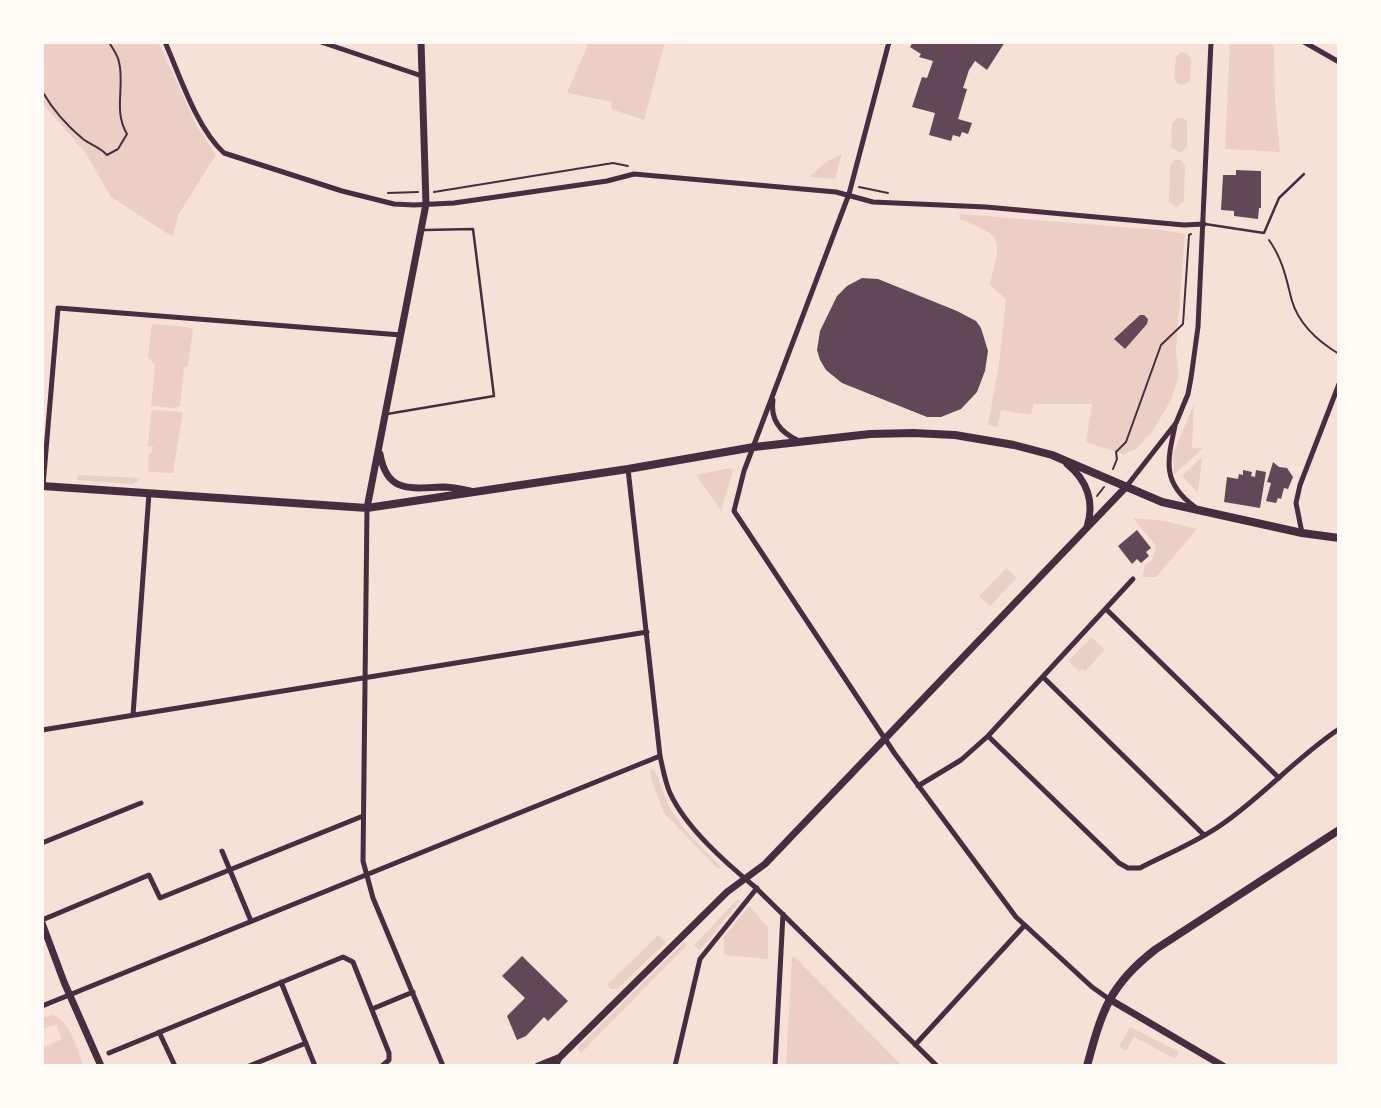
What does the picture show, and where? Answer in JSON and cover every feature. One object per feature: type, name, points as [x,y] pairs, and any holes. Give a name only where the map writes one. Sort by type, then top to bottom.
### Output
[{"type":"main road","points":[[43,486],[366,508],[393,506],[754,447],[870,434],[913,433],[955,435],[1014,445],[1061,459],[1152,500],[1302,533],[1339,538]]},
{"type":"main road","points":[[1087,1066],[1100,1019],[1109,999],[1131,969],[1156,949],[1339,831]]},
{"type":"street","points":[[164,42],[201,122],[224,153],[394,204],[454,202],[607,181],[634,174],[849,194],[873,202],[986,207],[1184,225],[1204,224]]},
{"type":"street","points":[[321,42],[422,76]]},
{"type":"street","points":[[421,42],[426,204],[366,508],[363,861],[373,898],[443,1066]]},
{"type":"street","points":[[889,42],[849,194],[734,502],[736,516],[918,786],[1024,926],[1109,999],[1223,1066]]},
{"type":"street","points":[[538,1066],[557,1062],[719,900],[765,864],[1085,532],[1140,472],[1175,423],[1188,394],[1198,327],[1211,42]]},
{"type":"street","points":[[1304,42],[1338,60]]},
{"type":"street","points":[[43,486],[58,308],[401,335]]},
{"type":"street","points":[[1302,533],[1296,503],[1300,485],[1339,384]]},
{"type":"street","points":[[775,391],[772,409],[775,421],[785,433],[802,442]]},
{"type":"street","points":[[1175,423],[1168,455],[1170,476],[1182,496],[1201,511]]},
{"type":"street","points":[[378,447],[385,473],[399,486],[447,487],[478,492]]},
{"type":"street","points":[[1061,459],[1077,473],[1087,487],[1090,514],[1085,532]]},
{"type":"street","points":[[628,469],[660,756],[669,790],[682,814],[745,879],[937,1066]]},
{"type":"street","points":[[133,715],[149,494]]},
{"type":"street","points":[[918,786],[961,760],[988,736],[1133,579]]},
{"type":"street","points":[[1106,609],[1279,778]]},
{"type":"street","points":[[42,730],[647,632]]},
{"type":"street","points":[[1043,677],[1204,835]]},
{"type":"street","points":[[988,736],[1128,868],[1140,868],[1220,825],[1323,739],[1339,729]]},
{"type":"street","points":[[42,1006],[660,756]]},
{"type":"street","points":[[42,843],[141,803]]},
{"type":"street","points":[[101,1066],[69,995],[42,922],[149,875],[160,898],[363,816]]},
{"type":"street","points":[[222,851],[251,921]]},
{"type":"street","points":[[675,1066],[700,959],[757,888]]},
{"type":"street","points":[[775,1066],[783,914]]},
{"type":"street","points":[[915,1045],[1024,926]]},
{"type":"street","points":[[109,1053],[343,957],[353,962],[389,1053],[389,1060],[382,1066]]},
{"type":"street","points":[[281,982],[315,1066]]},
{"type":"street","points":[[372,1009],[413,992]]},
{"type":"street","points":[[159,1032],[174,1064],[166,1066]]},
{"type":"street","points":[[249,1066],[306,1043]]},
{"type":"lane","points":[[1204,224],[1264,233],[1279,198],[1304,174]]},
{"type":"lane","points":[[385,415],[494,396],[473,229],[421,230]]},
{"type":"path","points":[[42,91],[51,107],[85,140],[107,155],[118,149],[127,134],[123,128],[120,110],[119,61],[108,42]]},
{"type":"path","points":[[414,192],[447,191],[612,163],[635,167]]},
{"type":"path","points":[[1116,452],[1126,442],[1161,345],[1183,324],[1189,235],[1204,224]]},
{"type":"path","points":[[1264,233],[1279,253],[1293,304],[1308,329],[1324,345],[1339,354]]},
{"type":"shaded area","points":[[42,42],[158,42],[198,128],[216,155],[178,215],[173,237],[111,197],[85,152],[42,103]]},
{"type":"shaded area","points":[[589,42],[665,42],[644,120],[611,109],[612,102],[567,93]]},
{"type":"shaded area","points":[[1230,42],[1267,42],[1274,46],[1275,101],[1280,152],[1225,149]]},
{"type":"shaded area","points":[[1181,52],[1187,53],[1191,59],[1190,80],[1184,85],[1178,84],[1174,79],[1176,57]]},
{"type":"shaded area","points":[[1178,118],[1184,118],[1187,122],[1187,147],[1180,153],[1171,147],[1172,123]]},
{"type":"shaded area","points":[[842,154],[835,179],[809,177],[826,162]]},
{"type":"shaded area","points":[[1174,160],[1181,160],[1185,166],[1184,201],[1176,208],[1169,202],[1170,165]]},
{"type":"shaded area","points":[[960,214],[1185,234],[1176,350],[1179,376],[1171,400],[1152,432],[1136,449],[1123,454],[1086,442],[1092,404],[1034,404],[1031,415],[1001,410],[998,427],[988,425],[999,364],[1006,299],[990,285],[997,249],[993,236],[960,219]]},
{"type":"shaded area","points":[[152,324],[189,327],[193,330],[188,366],[184,368],[180,406],[174,408],[151,406],[155,365],[148,357]]},
{"type":"shaded area","points":[[1194,404],[1192,448],[1203,448],[1174,475],[1173,454]]},
{"type":"shaded area","points":[[151,411],[183,412],[173,473],[148,470],[149,454],[152,453],[153,446],[148,446]]},
{"type":"shaded area","points":[[1202,457],[1198,493],[1182,476]]},
{"type":"shaded area","points":[[730,468],[733,470],[721,511],[696,475]]},
{"type":"shaded area","points":[[78,475],[140,478],[131,484],[77,480]]},
{"type":"shaded area","points":[[1133,518],[1165,521],[1197,529],[1156,577],[1142,577],[1145,565],[1152,560],[1156,546]]},
{"type":"shaded area","points":[[1006,568],[1017,578],[990,606],[979,596]]},
{"type":"shaded area","points":[[1091,637],[1105,650],[1085,671],[1082,669],[1079,672],[1069,661]]},
{"type":"shaded area","points":[[650,769],[655,771],[670,809],[687,832],[721,867],[719,870],[664,813]]},
{"type":"shaded area","points":[[738,899],[740,901],[700,950],[694,945]]},
{"type":"shaded area","points":[[749,906],[768,927],[768,959],[724,955],[724,937]]},
{"type":"shaded area","points":[[658,935],[666,942],[617,989],[611,989],[607,985]]},
{"type":"shaded area","points":[[684,942],[687,945],[581,1053],[577,1048]]},
{"type":"shaded area","points":[[794,956],[902,1066],[786,1066]]},
{"type":"shaded area","points":[[52,1015],[64,1022],[84,1066],[42,1066],[42,1048],[62,1039],[56,1024],[44,1029],[42,1018]]},
{"type":"shaded area","points":[[1130,1027],[1179,1052],[1175,1059],[1134,1037],[1126,1051],[1119,1046]]},
{"type":"building","points":[[913,42],[1005,42],[987,70],[975,61],[969,70],[963,88],[967,89],[958,119],[972,123],[968,134],[962,132],[960,137],[953,135],[951,141],[929,135],[935,113],[912,107],[922,77],[927,78],[933,61],[919,57],[921,54],[910,47]]},
{"type":"building","points":[[1236,170],[1261,171],[1261,208],[1258,219],[1234,216],[1234,211],[1221,210],[1223,175],[1236,175]]},
{"type":"building","points":[[862,278],[878,279],[976,321],[988,351],[985,371],[977,392],[961,409],[941,417],[927,417],[842,383],[826,370],[817,350],[820,331],[837,296],[847,286]]},
{"type":"building","points":[[1140,315],[1148,319],[1147,324],[1125,349],[1114,339]]},
{"type":"building","points":[[1273,462],[1279,467],[1287,468],[1293,477],[1288,489],[1284,488],[1281,499],[1278,498],[1276,503],[1266,501],[1271,483],[1267,482]]},
{"type":"building","points":[[1243,470],[1252,472],[1251,476],[1255,477],[1256,470],[1266,472],[1260,508],[1224,502],[1227,477],[1238,479],[1239,474],[1243,475]]},
{"type":"building","points":[[1137,530],[1151,548],[1146,552],[1149,556],[1141,563],[1137,559],[1132,564],[1118,546]]},
{"type":"building","points":[[522,956],[568,1001],[548,1021],[544,1017],[526,1036],[517,1040],[507,1016],[525,998],[502,976]]}]
